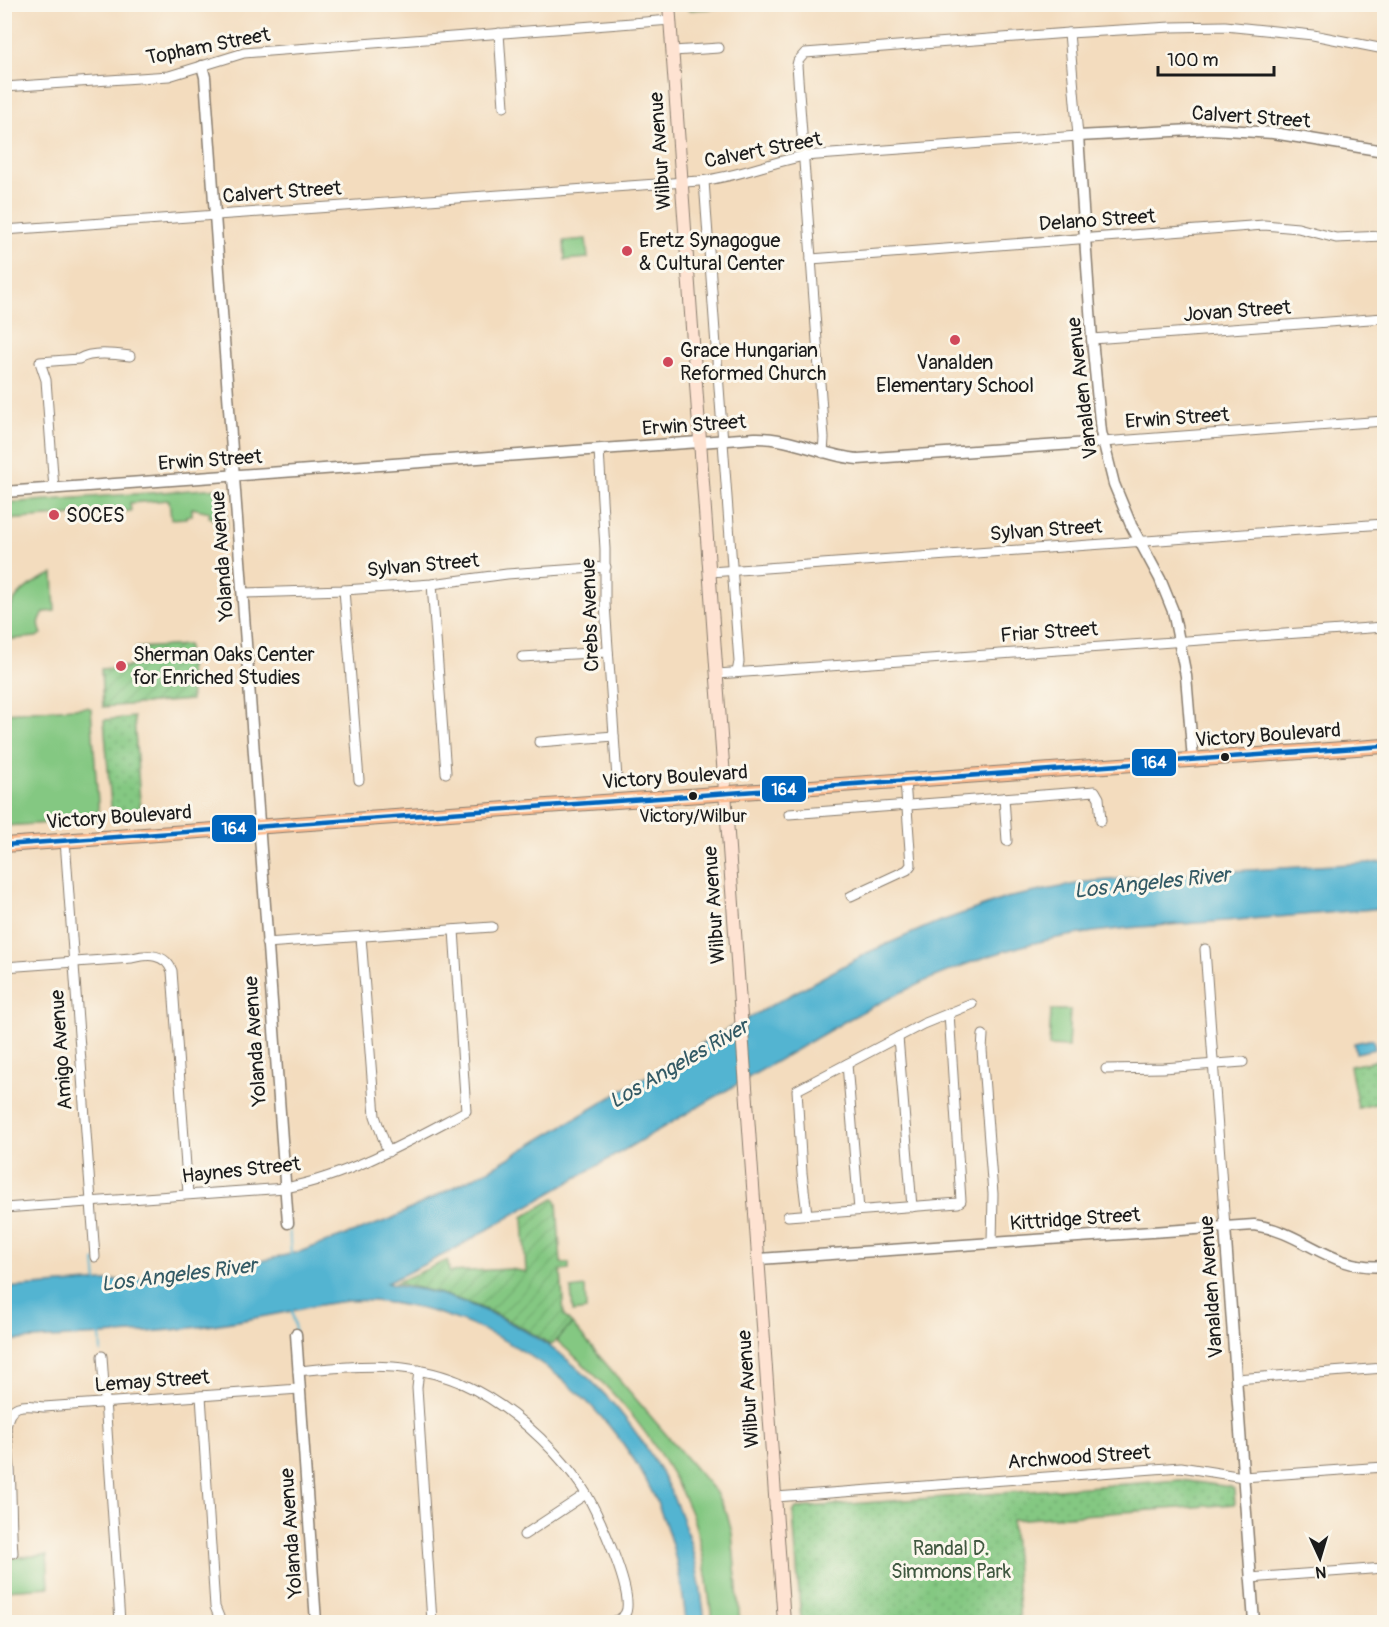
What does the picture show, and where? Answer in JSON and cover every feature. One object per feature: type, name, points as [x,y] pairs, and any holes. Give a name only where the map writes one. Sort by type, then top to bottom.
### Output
[{"type":"main road","name":"Wilbur Avenue","points":[[669,4],[784,1623]]},
{"type":"main road","name":"Victory Boulevard","points":[[4,845],[1384,746]]},
{"type":"street","name":"Topham Street","points":[[4,87],[169,76],[244,53],[671,20]]},
{"type":"street","points":[[823,453],[824,438],[797,65],[801,56],[810,52],[1070,33],[1225,26],[1313,34],[1384,49]]},
{"type":"street","points":[[499,33],[504,107]]},
{"type":"street","name":"Vanalden Avenue","points":[[1070,33],[1092,339],[1103,442],[1114,484],[1131,525],[1160,579],[1173,610],[1186,675],[1193,760]]},
{"type":"street","points":[[673,51],[719,48]]},
{"type":"street","name":"Yolanda Avenue","points":[[202,66],[235,476],[266,943],[288,1223]]},
{"type":"street","name":"Calvert Street","points":[[4,230],[704,181],[733,177],[782,160],[804,156],[1078,136],[1211,129],[1273,133],[1384,151]]},
{"type":"street","points":[[704,181],[739,662],[737,672]]},
{"type":"street","name":"Delano Street","points":[[811,259],[1264,225],[1298,228],[1336,238],[1384,236]]},
{"type":"street","name":"Jovan Street","points":[[1092,339],[1384,318]]},
{"type":"street","points":[[54,489],[46,380],[40,362],[79,360],[84,356],[130,356]]},
{"type":"street","name":"Erwin Street","points":[[4,492],[766,438],[823,453],[858,459],[1384,421]]},
{"type":"street","name":"Crebs Avenue","points":[[599,450],[606,567],[605,604],[617,779]]},
{"type":"street","name":"Sylvan Street","points":[[710,572],[1384,524]]},
{"type":"street","name":"Sylvan Street","points":[[243,593],[344,590],[432,584],[507,574],[606,567]]},
{"type":"street","points":[[432,584],[446,773]]},
{"type":"street","points":[[344,590],[359,780]]},
{"type":"street","name":"Friar Street","points":[[717,674],[1384,627]]},
{"type":"street","points":[[522,657],[608,652]]},
{"type":"street","points":[[539,742],[614,736]]},
{"type":"street","points":[[851,896],[907,870],[911,865],[905,780]]},
{"type":"street","points":[[789,814],[1095,791],[1098,794],[1101,821]]},
{"type":"street","points":[[1004,798],[1007,841]]},
{"type":"street","name":"Amigo Avenue","points":[[65,840],[95,1257]]},
{"type":"street","points":[[266,943],[492,927]]},
{"type":"street","name":"Haynes Street","points":[[4,1208],[285,1188],[323,1178],[388,1152],[466,1111],[454,930]]},
{"type":"street","points":[[361,937],[375,1116],[388,1152]]},
{"type":"street","name":"Vanalden Avenue","points":[[1205,949],[1254,1623]]},
{"type":"street","points":[[4,967],[151,955],[158,956],[165,961],[172,971],[188,1194]]},
{"type":"street","points":[[807,1214],[797,1090],[898,1037],[972,1004]]},
{"type":"street","points":[[788,1216],[961,1202],[949,1013]]},
{"type":"street","points":[[983,1035],[982,1050],[993,1205],[992,1243]]},
{"type":"street","points":[[898,1037],[912,1207]]},
{"type":"street","points":[[1106,1068],[1151,1068],[1243,1062]]},
{"type":"street","points":[[847,1064],[859,1210]]},
{"type":"street","name":"Kittridge Street","points":[[759,1259],[1254,1225],[1273,1228],[1293,1236],[1337,1260],[1355,1266],[1384,1266]]},
{"type":"street","name":"Yolanda Avenue","points":[[296,1334],[316,1623]]},
{"type":"street","points":[[102,1356],[120,1623]]},
{"type":"street","points":[[298,1371],[372,1365],[419,1370],[458,1382],[519,1418],[559,1458],[586,1494],[602,1523],[628,1602],[625,1614],[609,1623]]},
{"type":"street","points":[[1236,1378],[1384,1368]]},
{"type":"street","points":[[419,1370],[417,1388],[432,1623]]},
{"type":"street","name":"Lemay Street","points":[[13,1553],[10,1513],[12,1491],[6,1428],[10,1413],[14,1408],[25,1405],[44,1407],[299,1389]]},
{"type":"street","points":[[201,1396],[215,1607],[221,1623]]},
{"type":"street","name":"Archwood Street","points":[[776,1497],[1181,1467],[1243,1477],[1384,1467]]},
{"type":"street","points":[[525,1534],[586,1494]]},
{"type":"street","points":[[1250,1578],[1384,1568]]},
{"type":"green space","points":[[688,4],[764,5],[688,10]]},
{"type":"green space","points":[[586,239],[588,258],[565,260],[564,241]]},
{"type":"green space","points":[[220,488],[225,493],[226,529],[215,524],[214,520],[209,517],[210,512],[192,508],[192,515],[186,518],[171,519],[169,500],[130,503],[131,511],[5,520],[5,503]]},
{"type":"green space","points":[[53,574],[55,611],[45,612],[41,618],[39,625],[42,634],[36,637],[5,640],[7,616],[16,598],[31,584]]},
{"type":"green space","points":[[188,645],[191,700],[103,707],[101,669],[137,666],[136,648]]},
{"type":"green space","points":[[88,707],[91,709],[99,816],[96,820],[5,826],[5,713]]},
{"type":"green space","points":[[134,717],[141,816],[112,819],[104,720]]},
{"type":"green space","points":[[1051,1010],[1070,1010],[1068,1047],[1049,1046]]},
{"type":"green space","points":[[1384,1059],[1384,1102],[1358,1108],[1350,1066]]},
{"type":"green space","points":[[555,1198],[561,1263],[569,1263],[569,1270],[561,1271],[564,1316],[572,1324],[551,1345],[514,1323],[476,1306],[416,1287],[395,1283],[448,1260],[449,1272],[511,1269],[526,1272],[523,1217]]},
{"type":"green space","points":[[585,1287],[586,1310],[573,1312],[571,1289]]},
{"type":"green space","points":[[572,1324],[716,1493],[727,1514],[732,1533],[740,1622],[712,1622],[702,1551],[686,1500],[660,1454],[634,1418],[590,1370],[556,1340]]},
{"type":"green space","name":"Randal D. Simmons Park","points":[[1181,1480],[1231,1487],[1234,1490],[1235,1504],[1012,1520],[1020,1622],[801,1622],[793,1513],[796,1508]]},
{"type":"green space","points":[[47,1555],[49,1587],[5,1590],[5,1558]]},
{"type":"water","name":"Los Angeles River","points":[[1384,862],[1384,908],[1143,927],[1075,935],[1006,951],[937,976],[849,1019],[451,1251],[387,1283],[443,1295],[491,1314],[533,1336],[564,1357],[592,1382],[641,1440],[661,1472],[690,1542],[705,1622],[686,1622],[676,1560],[662,1515],[634,1460],[608,1424],[576,1391],[541,1363],[502,1339],[461,1321],[418,1308],[373,1301],[352,1301],[175,1330],[5,1341],[5,1288],[161,1277],[228,1269],[299,1252],[391,1219],[490,1169],[706,1041],[869,952],[933,924],[1006,898],[1086,882]]},
{"type":"water","points":[[1373,1039],[1375,1049],[1356,1053],[1354,1043]]},
{"type":"waterway","points":[[289,1225],[291,1255]]},
{"type":"waterway","name":"Los Angeles River","points":[[95,1260],[97,1284]]},
{"type":"waterway","points":[[292,1310],[295,1331]]},
{"type":"waterway","points":[[100,1332],[101,1353]]},
{"type":"transit line","name":"164","points":[[4,845],[1384,746]]},
{"type":"place","name":"Eretz Synagogue & Cultural Center","points":[[627,251]]},
{"type":"place","name":"Vanalden Elementary School","points":[[955,340]]},
{"type":"place","name":"Grace Hungarian Reformed Church","points":[[668,362]]},
{"type":"place","name":"SOCES","points":[[54,515]]},
{"type":"place","name":"Sherman Oaks Center for Enriched Studies","points":[[121,666]]},
{"type":"place","name":"Victory/Wilbur","points":[[693,796]]}]
